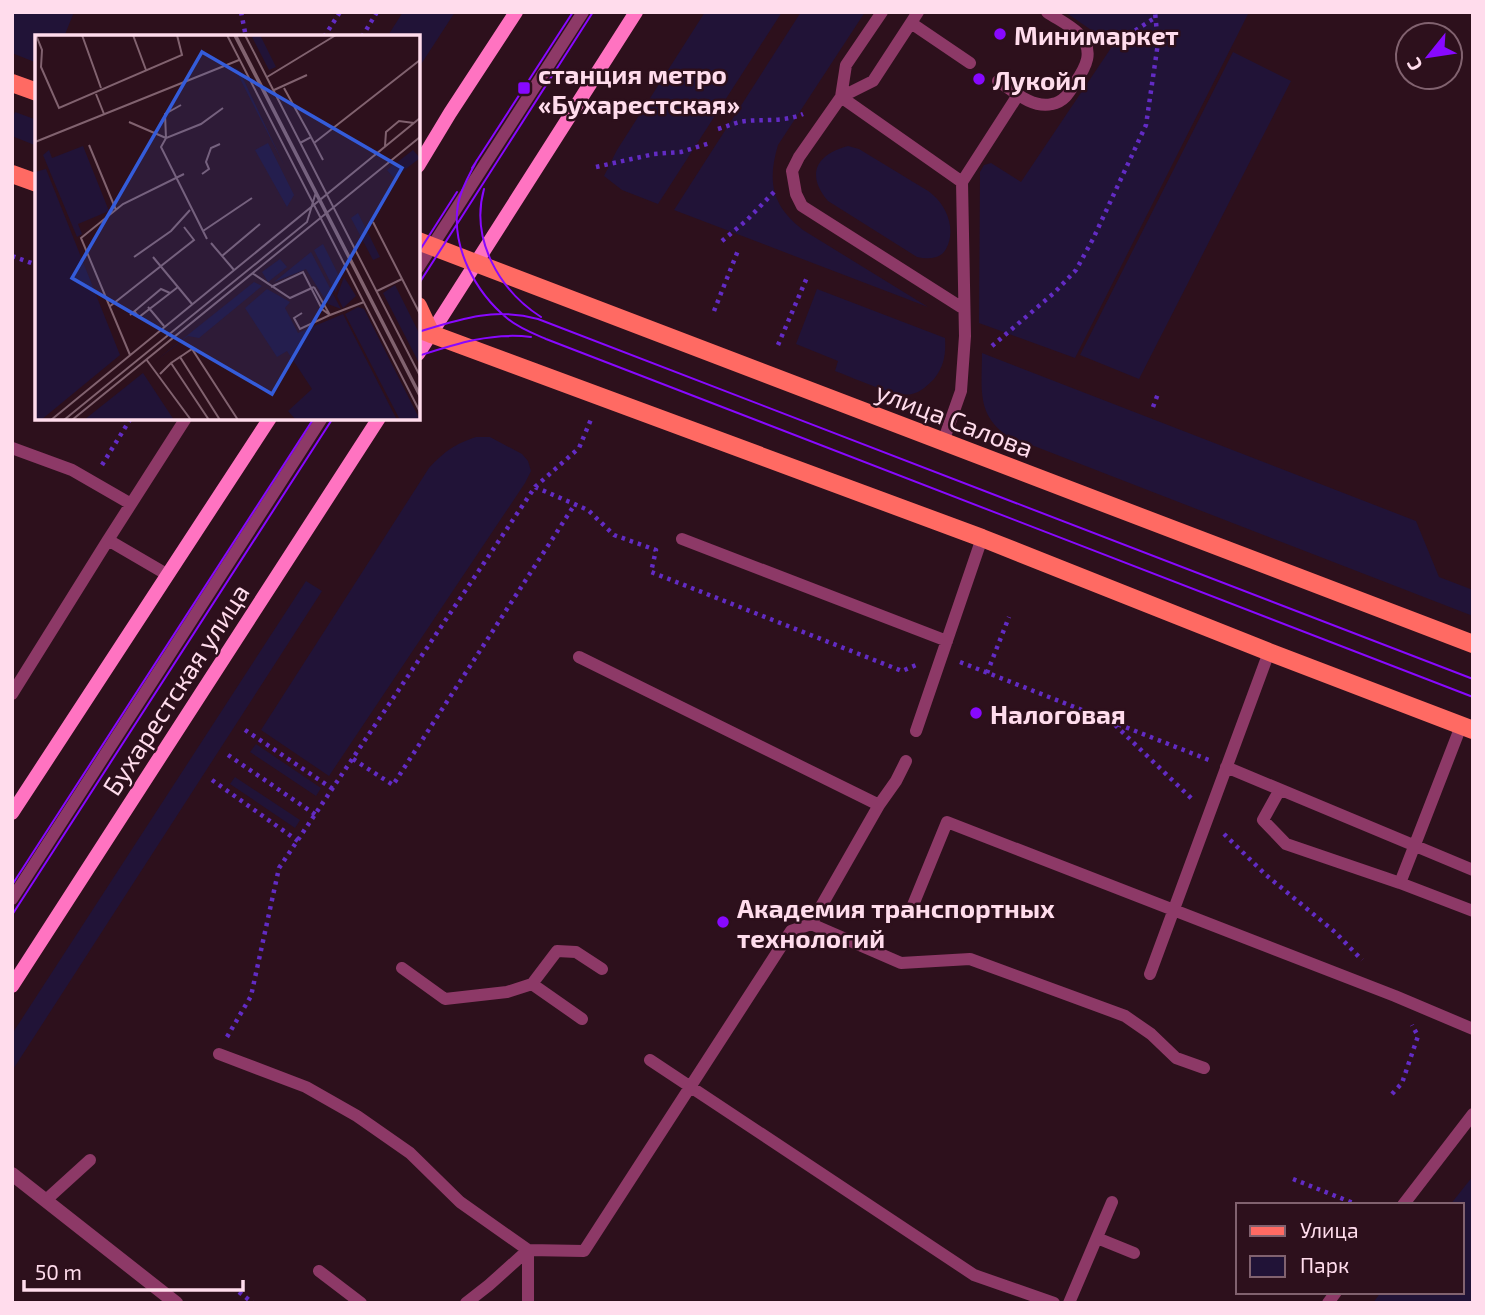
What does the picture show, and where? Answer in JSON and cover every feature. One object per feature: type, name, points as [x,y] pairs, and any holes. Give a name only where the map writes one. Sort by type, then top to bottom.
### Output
[{"type":"main road","points":[[420,163],[516,12]]},
{"type":"main road","points":[[425,332],[476,263],[636,12]]},
{"type":"main road","points":[[12,83],[35,91]]},
{"type":"main road","points":[[12,174],[35,182]]},
{"type":"main road","name":"улица Салова","points":[[425,244],[1473,644]]},
{"type":"main road","points":[[420,313],[425,332]]},
{"type":"main road","points":[[425,332],[982,538],[1467,728]]},
{"type":"main road","points":[[12,813],[269,420]]},
{"type":"main road","name":"Бухарестская улица","points":[[12,986],[378,420]]},
{"type":"street","points":[[12,1174],[176,1303]]},
{"type":"lane","points":[[420,261],[425,244],[583,12]]},
{"type":"lane","points":[[882,12],[846,65],[841,97],[792,171],[796,194],[802,206],[964,309]]},
{"type":"lane","points":[[998,81],[1033,103],[1051,105],[1065,99],[1086,66],[1086,45],[1079,34],[1047,12]]},
{"type":"lane","points":[[841,97],[873,81],[914,18],[970,63]]},
{"type":"lane","points":[[943,442],[961,391],[965,336],[962,182],[1018,95]]},
{"type":"lane","points":[[841,97],[962,182]]},
{"type":"lane","points":[[12,694],[185,420]]},
{"type":"lane","points":[[12,899],[321,420]]},
{"type":"lane","points":[[12,448],[72,470],[131,503]]},
{"type":"lane","points":[[916,731],[982,538]]},
{"type":"lane","points":[[108,540],[168,575]]},
{"type":"lane","points":[[682,540],[947,641]]},
{"type":"lane","points":[[1150,974],[1269,652]]},
{"type":"lane","points":[[579,657],[879,805]]},
{"type":"lane","points":[[1400,883],[1467,728]]},
{"type":"lane","points":[[219,1054],[306,1087],[357,1116],[410,1153],[460,1202],[528,1250],[583,1251],[791,931],[811,924],[906,761]]},
{"type":"lane","points":[[1226,767],[1473,870]]},
{"type":"lane","points":[[1279,791],[1264,820],[1286,844],[1472,909]]},
{"type":"lane","points":[[913,905],[947,822],[1174,909],[1473,1029]]},
{"type":"lane","points":[[811,924],[901,963],[970,959],[1125,1016],[1151,1034],[1175,1058],[1204,1068]]},
{"type":"lane","points":[[402,968],[445,999],[506,992],[532,984],[557,951],[576,952],[602,969]]},
{"type":"lane","points":[[532,984],[582,1019]]},
{"type":"lane","points":[[650,1060],[974,1275],[1022,1297],[1054,1303]]},
{"type":"lane","points":[[1405,1203],[1473,1114]]},
{"type":"lane","points":[[46,1200],[90,1160]]},
{"type":"lane","points":[[1069,1303],[1112,1202]]},
{"type":"lane","points":[[1097,1238],[1134,1253]]},
{"type":"lane","points":[[466,1303],[528,1250]]},
{"type":"lane","points":[[528,1250],[528,1303]]},
{"type":"lane","points":[[319,1271],[361,1303]]},
{"type":"path","points":[[241,12],[246,35]]},
{"type":"path","points":[[325,35],[340,12]]},
{"type":"path","points":[[363,35],[377,12]]},
{"type":"path","points":[[992,346],[1054,293],[1076,270],[1146,125],[1158,43],[1155,15],[1110,43],[1098,44]]},
{"type":"path","points":[[719,130],[745,121],[774,121],[796,117]]},
{"type":"path","points":[[596,167],[654,154],[681,152],[710,143]]},
{"type":"path","points":[[722,241],[775,191]]},
{"type":"path","points":[[714,311],[739,248]]},
{"type":"path","points":[[12,256],[35,264]]},
{"type":"path","points":[[778,345],[808,275]]},
{"type":"path","points":[[1153,407],[1159,391]]},
{"type":"path","points":[[219,1054],[251,996],[279,868],[535,487],[579,448],[592,416]]},
{"type":"path","points":[[97,474],[130,420]]},
{"type":"path","points":[[535,487],[589,510],[614,535],[656,550],[650,572],[902,671],[942,655],[1226,767]]},
{"type":"path","points":[[353,759],[393,785],[575,504]]},
{"type":"path","points":[[987,673],[1009,617]]},
{"type":"path","points":[[1113,722],[1208,817]]},
{"type":"path","points":[[245,730],[333,789]]},
{"type":"path","points":[[228,755],[316,815]]},
{"type":"path","points":[[212,780],[298,841]]},
{"type":"path","points":[[1293,1179],[1352,1203]]},
{"type":"path","points":[[240,1303],[239,1293],[253,1303]]},
{"type":"green space","points":[[12,12],[74,12],[65,35],[35,35],[35,62],[12,53]]},
{"type":"green space","points":[[403,12],[455,12],[420,66],[420,35],[388,35]]},
{"type":"green space","points":[[705,12],[782,12],[658,204],[622,190],[604,176],[617,150]]},
{"type":"green space","points":[[801,12],[865,12],[778,145],[773,182],[779,202],[784,212],[803,230],[928,307],[674,210]]},
{"type":"green space","points":[[1065,12],[1249,12],[1075,358],[979,323],[980,172],[984,165],[991,163],[1021,182],[1113,45]]},
{"type":"green space","points":[[1233,52],[1291,81],[1139,379],[1080,355]]},
{"type":"green space","points":[[15,112],[35,119],[35,145],[12,136]]},
{"type":"green space","points":[[848,146],[859,149],[928,191],[938,200],[943,206],[950,227],[949,242],[943,253],[933,258],[917,257],[828,201],[817,182],[818,166],[829,154]]},
{"type":"green space","points":[[817,289],[945,338],[944,360],[934,379],[915,393],[896,393],[835,371],[838,361],[796,344]]},
{"type":"green space","points":[[982,353],[1416,521],[1439,577],[1473,590],[1473,616],[1008,436],[990,419],[986,410],[982,389]]},
{"type":"green space","points":[[476,437],[490,437],[522,454],[531,471],[329,776],[261,730],[429,468],[451,449]]},
{"type":"green space","points":[[306,581],[322,591],[12,1071],[12,1034]]},
{"type":"green space","points":[[256,744],[321,788],[316,796],[250,752]]},
{"type":"green space","points":[[235,777],[300,820],[295,828],[230,784]]},
{"type":"green space","points":[[1473,1176],[1473,1303],[1373,1303],[1380,1294],[1464,1294],[1464,1203],[1452,1203]]},
{"type":"tram line","points":[[472,168],[573,12]]},
{"type":"tram line","points":[[420,282],[593,12]]},
{"type":"tram line","points":[[477,160],[463,187],[458,204],[458,236],[462,252],[485,296],[521,328],[1473,697]]},
{"type":"tram line","points":[[484,189],[481,226],[492,262],[512,293],[541,317]]},
{"type":"tram line","points":[[420,250],[457,192]]},
{"type":"tram line","points":[[420,331],[492,314],[538,319],[1473,679]]},
{"type":"tram line","points":[[420,355],[459,343],[487,338],[531,337]]},
{"type":"tram line","points":[[12,885],[313,420]]},
{"type":"tram line","points":[[12,915],[332,420]]},
{"type":"place","name":"Минимаркет","points":[[1000,34]]},
{"type":"place","name":"Лукойл","points":[[979,79]]},
{"type":"place","name":"станция метро «Бухарестская»","points":[[524,88]]},
{"type":"place","name":"Налоговая","points":[[976,713]]},
{"type":"place","name":"Академия транспортных технологий","points":[[723,922]]}]
